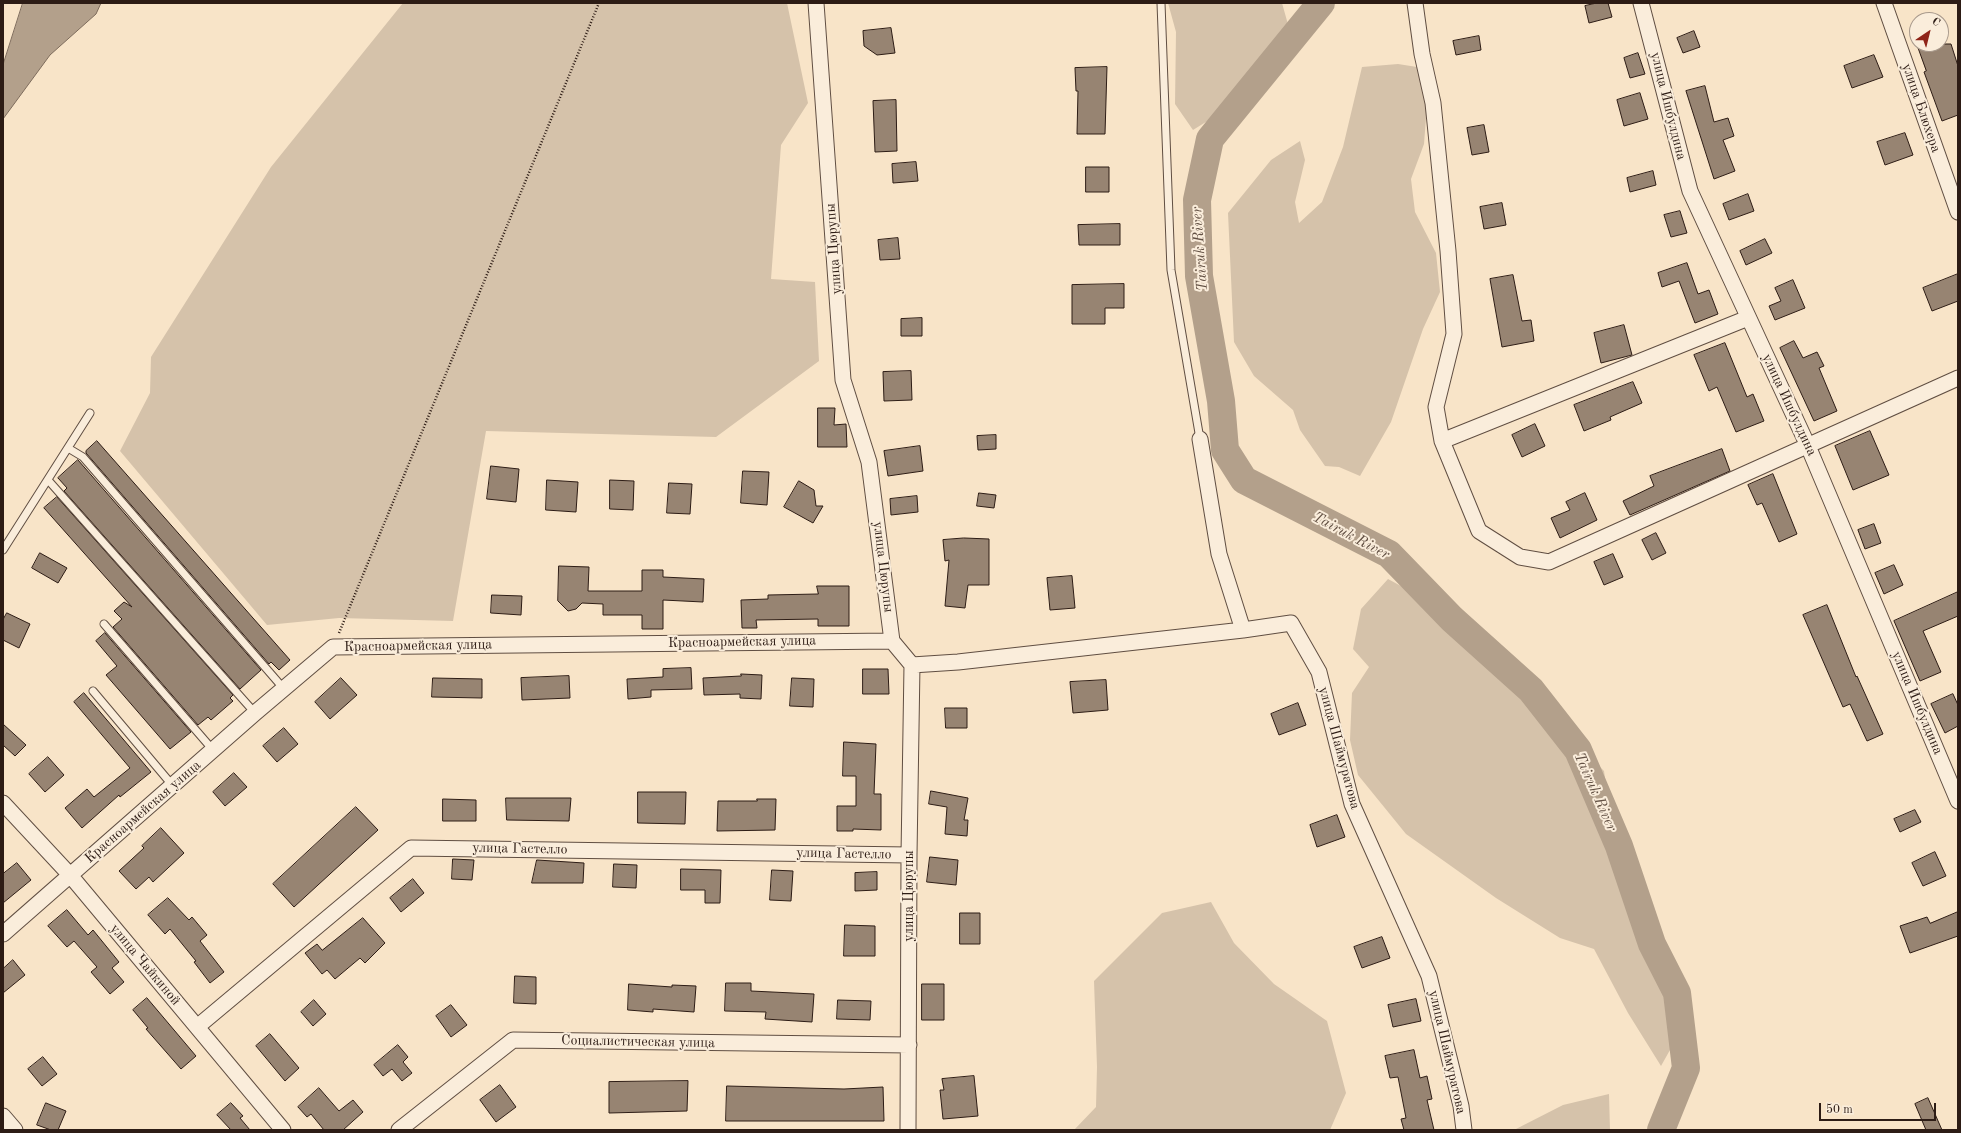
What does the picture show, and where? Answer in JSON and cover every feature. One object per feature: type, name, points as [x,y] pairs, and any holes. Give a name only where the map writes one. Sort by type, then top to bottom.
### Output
[{"type":"street","name":"улица Цюрупы","points":[[816,3],[844,380],[869,462],[892,641]]},
{"type":"street","points":[[1415,3],[1422,54],[1433,103],[1448,251],[1454,334],[1436,407],[1442,441],[1479,531],[1520,557],[1549,562],[1958,378]]},
{"type":"street","name":"улица Ишбулдина","points":[[1641,3],[1690,191],[1808,446],[1958,801]]},
{"type":"street","name":"улица Блюхера","points":[[1884,3],[1958,212]]},
{"type":"street","points":[[1442,441],[1748,318]]},
{"type":"street","points":[[892,641],[912,665],[958,662],[1242,630],[1219,554],[1200,439]]},
{"type":"street","name":"улица Шаймуратова","points":[[1242,630],[1291,624],[1319,672],[1352,804],[1428,976],[1461,1106],[1464,1130]]},
{"type":"street","name":"Красноармейская улица","points":[[3,934],[214,751],[255,713],[333,647],[892,641]]},
{"type":"street","name":"улица Цюрупы","points":[[908,1130],[909,855],[912,665]]},
{"type":"street","name":"улица Чайкиной","points":[[3,803],[70,875],[283,1130]]},
{"type":"street","name":"улица Гастелло","points":[[197,1027],[411,848],[909,855]]},
{"type":"street","name":"Социалистическая улица","points":[[398,1130],[513,1040],[909,1045]]},
{"type":"street","points":[[3,1116],[15,1130]]},
{"type":"lane","points":[[1161,3],[1172,270],[1200,439]]},
{"type":"lane","points":[[3,550],[90,413]]},
{"type":"lane","points":[[68,448],[83,457],[284,690]]},
{"type":"lane","points":[[48,480],[255,713]]},
{"type":"lane","points":[[104,624],[214,751]]},
{"type":"lane","points":[[93,691],[173,786]]},
{"type":"path","points":[[333,647],[599,3]]},
{"type":"shaded area","points":[[23,3],[101,3],[96,14],[50,55],[3,119],[3,65]]},
{"type":"shaded area","points":[[403,3],[787,3],[808,103],[781,145],[771,279],[815,282],[819,361],[716,437],[486,431],[453,621],[339,618],[267,625],[120,451],[150,393],[151,357],[271,167]]},
{"type":"shaded area","points":[[1168,3],[1282,3],[1289,28],[1225,110],[1193,130],[1175,104],[1176,32]]},
{"type":"shaded area","points":[[1398,64],[1417,67],[1428,92],[1424,144],[1411,179],[1415,212],[1436,253],[1440,292],[1423,329],[1391,422],[1360,476],[1339,467],[1325,466],[1300,430],[1293,410],[1254,376],[1234,342],[1228,213],[1271,160],[1300,141],[1305,160],[1295,202],[1299,223],[1322,202],[1343,147],[1362,67]]},
{"type":"shaded area","points":[[1388,579],[1423,598],[1472,647],[1538,704],[1604,771],[1617,860],[1635,933],[1666,984],[1675,1041],[1661,1066],[1628,1013],[1594,949],[1560,938],[1496,898],[1406,834],[1358,775],[1350,740],[1352,693],[1369,667],[1353,649],[1361,609]]},
{"type":"shaded area","points":[[1211,902],[1234,943],[1274,984],[1327,1021],[1346,1093],[1330,1130],[1074,1130],[1096,1107],[1097,1067],[1094,981],[1162,913]]},
{"type":"shaded area","points":[[1609,1094],[1610,1130],[1514,1130],[1563,1105]]},
{"type":"building","points":[[1597,3],[1608,3],[1612,17],[1589,23],[1585,6]]},
{"type":"building","points":[[891,28],[895,53],[877,55],[864,46],[863,31]]},
{"type":"building","points":[[1694,31],[1700,47],[1683,53],[1677,38]]},
{"type":"building","points":[[1479,36],[1481,50],[1456,55],[1453,41]]},
{"type":"building","points":[[1949,44],[1951,44],[1958,66],[1958,115],[1942,121],[1924,72],[1926,71],[1920,52],[1949,52]]},
{"type":"building","points":[[1638,53],[1645,74],[1630,78],[1624,58]]},
{"type":"building","points":[[1874,55],[1883,77],[1852,88],[1844,66]]},
{"type":"building","points":[[1107,67],[1105,134],[1077,134],[1078,91],[1076,91],[1075,68]]},
{"type":"building","points":[[1705,86],[1714,122],[1728,118],[1734,136],[1723,140],[1735,171],[1714,179],[1686,91]]},
{"type":"building","points":[[1640,93],[1648,119],[1624,126],[1617,100]]},
{"type":"building","points":[[896,100],[897,151],[875,152],[873,101]]},
{"type":"building","points":[[1484,125],[1489,152],[1472,155],[1467,128]]},
{"type":"building","points":[[1905,133],[1913,155],[1885,165],[1877,142]]},
{"type":"building","points":[[916,162],[918,181],[893,183],[892,164]]},
{"type":"building","points":[[1086,167],[1109,167],[1109,192],[1086,192]]},
{"type":"building","points":[[1653,171],[1656,185],[1630,192],[1627,178]]},
{"type":"building","points":[[1748,194],[1754,211],[1729,220],[1723,204]]},
{"type":"building","points":[[1502,203],[1506,225],[1484,229],[1480,207]]},
{"type":"building","points":[[1680,211],[1687,233],[1671,237],[1664,215]]},
{"type":"building","points":[[1120,224],[1120,245],[1079,245],[1078,225]]},
{"type":"building","points":[[898,238],[900,259],[880,260],[878,240]]},
{"type":"building","points":[[1765,239],[1772,253],[1746,265],[1740,251]]},
{"type":"building","points":[[1687,263],[1698,294],[1709,290],[1718,314],[1695,323],[1679,281],[1662,287],[1658,273]]},
{"type":"building","points":[[1958,274],[1958,301],[1932,311],[1923,288]]},
{"type":"building","points":[[1513,275],[1522,321],[1531,320],[1534,341],[1502,347],[1490,279]]},
{"type":"building","points":[[1793,280],[1805,308],[1775,320],[1769,306],[1781,301],[1775,288]]},
{"type":"building","points":[[1124,284],[1124,308],[1105,308],[1105,324],[1072,324],[1072,285]]},
{"type":"building","points":[[922,318],[922,336],[901,336],[901,319]]},
{"type":"building","points":[[1624,325],[1632,355],[1601,363],[1594,333]]},
{"type":"building","points":[[1794,341],[1803,358],[1817,352],[1824,366],[1819,368],[1837,411],[1814,421],[1780,348]]},
{"type":"building","points":[[1725,343],[1747,397],[1753,394],[1764,421],[1736,432],[1717,387],[1709,391],[1694,355]]},
{"type":"building","points":[[911,371],[912,400],[884,401],[883,372]]},
{"type":"building","points":[[1633,382],[1642,403],[1610,417],[1611,420],[1584,431],[1574,405]]},
{"type":"building","points":[[818,408],[835,408],[834,425],[846,424],[847,447],[818,447]]},
{"type":"building","points":[[1535,424],[1545,446],[1522,457],[1512,435]]},
{"type":"building","points":[[1870,431],[1889,475],[1853,490],[1835,446]]},
{"type":"building","points":[[996,435],[996,449],[978,450],[977,436]]},
{"type":"building","points":[[97,441],[290,660],[279,670],[271,662],[269,664],[86,453],[86,451]]},
{"type":"building","points":[[920,446],[923,471],[888,476],[884,451]]},
{"type":"building","points":[[1722,449],[1730,471],[1630,515],[1623,501],[1654,486],[1650,476]]},
{"type":"building","points":[[78,460],[261,670],[240,689],[64,491],[67,488],[58,478]]},
{"type":"building","points":[[491,466],[519,469],[516,502],[487,499]]},
{"type":"building","points":[[743,471],[769,472],[767,505],[741,503]]},
{"type":"building","points":[[1773,474],[1797,534],[1779,542],[1762,503],[1757,505],[1748,485]]},
{"type":"building","points":[[547,480],[578,482],[576,512],[546,510]]},
{"type":"building","points":[[610,480],[634,481],[633,510],[610,509]]},
{"type":"building","points":[[799,481],[814,490],[816,506],[823,506],[813,523],[784,507]]},
{"type":"building","points":[[669,483],[692,484],[690,514],[667,513]]},
{"type":"building","points":[[979,493],[996,495],[994,508],[977,506]]},
{"type":"building","points":[[1585,493],[1597,520],[1560,538],[1551,518],[1570,510],[1566,502]]},
{"type":"building","points":[[917,496],[918,512],[891,515],[890,499]]},
{"type":"building","points":[[57,497],[233,695],[230,698],[233,701],[211,720],[208,717],[198,725],[113,627],[122,619],[114,611],[124,602],[132,607],[44,508]]},
{"type":"building","points":[[1874,524],[1881,543],[1865,549],[1858,530]]},
{"type":"building","points":[[1656,533],[1666,553],[1652,560],[1642,540]]},
{"type":"building","points":[[964,538],[989,539],[989,585],[968,585],[965,608],[945,606],[949,560],[945,561],[943,540]]},
{"type":"building","points":[[40,553],[67,568],[58,583],[32,568]]},
{"type":"building","points":[[1613,554],[1623,577],[1604,585],[1594,562]]},
{"type":"building","points":[[1894,565],[1903,585],[1884,594],[1875,573]]},
{"type":"building","points":[[559,566],[589,567],[588,591],[642,591],[642,570],[663,570],[663,577],[704,579],[703,602],[663,600],[663,629],[642,629],[642,615],[603,615],[603,604],[582,603],[576,609],[568,611],[558,601]]},
{"type":"building","points":[[1072,576],[1075,608],[1050,610],[1047,578]]},
{"type":"building","points":[[817,586],[849,586],[849,626],[818,626],[818,619],[756,620],[757,628],[742,628],[741,600],[768,599],[768,595],[818,594]]},
{"type":"building","points":[[1958,592],[1958,616],[1923,631],[1941,672],[1920,681],[1894,621]]},
{"type":"building","points":[[492,595],[522,596],[521,615],[491,613]]},
{"type":"building","points":[[1827,605],[1856,677],[1857,676],[1883,734],[1867,741],[1850,704],[1843,707],[1803,615]]},
{"type":"building","points":[[7,613],[30,624],[19,648],[3,640],[3,620]]},
{"type":"building","points":[[105,633],[191,732],[170,749],[106,675],[117,666],[96,641]]},
{"type":"building","points":[[691,668],[692,689],[651,690],[651,697],[628,699],[627,679],[663,677],[663,669]]},
{"type":"building","points":[[863,669],[888,669],[889,694],[863,694]]},
{"type":"building","points":[[741,674],[762,675],[761,699],[740,698],[740,694],[704,695],[703,678],[741,676]]},
{"type":"building","points":[[569,676],[570,698],[522,700],[521,678]]},
{"type":"building","points":[[341,678],[357,695],[330,719],[315,702]]},
{"type":"building","points":[[433,678],[482,679],[482,698],[432,697]]},
{"type":"building","points":[[792,678],[814,679],[813,707],[790,706]]},
{"type":"building","points":[[1106,680],[1108,710],[1073,713],[1070,682]]},
{"type":"building","points":[[84,693],[151,772],[120,797],[119,795],[82,828],[65,808],[87,789],[94,797],[130,768],[74,702]]},
{"type":"building","points":[[1953,694],[1958,705],[1958,726],[1945,733],[1931,704]]},
{"type":"building","points":[[1298,703],[1306,725],[1279,735],[1271,714]]},
{"type":"building","points":[[945,708],[967,708],[967,728],[946,728]]},
{"type":"building","points":[[3,724],[26,745],[15,756],[3,745]]},
{"type":"building","points":[[284,728],[298,744],[277,762],[263,746]]},
{"type":"building","points":[[844,742],[876,744],[874,794],[881,794],[881,830],[853,829],[853,831],[837,831],[837,806],[856,806],[856,776],[843,776]]},
{"type":"building","points":[[48,757],[64,775],[45,792],[29,774]]},
{"type":"building","points":[[234,773],[247,787],[225,806],[213,792]]},
{"type":"building","points":[[931,791],[968,798],[964,820],[968,820],[967,836],[945,834],[947,807],[929,804]]},
{"type":"building","points":[[638,792],[686,792],[685,824],[638,823]]},
{"type":"building","points":[[506,798],[571,798],[569,821],[507,820]]},
{"type":"building","points":[[443,799],[476,800],[476,821],[443,821]]},
{"type":"building","points":[[757,799],[776,799],[775,830],[717,831],[718,801],[757,801]]},
{"type":"building","points":[[356,807],[378,830],[294,907],[273,884]]},
{"type":"building","points":[[1915,810],[1921,822],[1900,832],[1894,819]]},
{"type":"building","points":[[1337,815],[1345,837],[1317,847],[1310,825]]},
{"type":"building","points":[[161,828],[184,853],[153,882],[149,877],[136,889],[119,871],[144,848],[142,846]]},
{"type":"building","points":[[1935,852],[1946,876],[1923,886],[1912,863]]},
{"type":"building","points":[[930,857],[958,860],[956,885],[927,882]]},
{"type":"building","points":[[453,859],[474,860],[472,880],[452,879]]},
{"type":"building","points":[[537,860],[584,863],[583,883],[532,883]]},
{"type":"building","points":[[17,863],[31,880],[3,903],[3,874]]},
{"type":"building","points":[[614,864],[637,865],[636,888],[613,887]]},
{"type":"building","points":[[681,869],[721,870],[720,903],[705,903],[705,890],[681,890]]},
{"type":"building","points":[[772,870],[793,871],[791,901],[770,900]]},
{"type":"building","points":[[877,872],[877,890],[855,891],[855,873]]},
{"type":"building","points":[[413,879],[424,893],[401,912],[390,898]]},
{"type":"building","points":[[168,898],[189,920],[192,917],[207,935],[200,941],[224,972],[210,983],[194,962],[196,961],[170,929],[165,934],[148,915]]},
{"type":"building","points":[[67,910],[88,935],[93,930],[119,962],[112,968],[124,982],[110,994],[91,972],[97,967],[74,941],[67,947],[48,926]]},
{"type":"building","points":[[1958,912],[1958,936],[1910,953],[1900,926],[1927,917],[1930,923]]},
{"type":"building","points":[[960,913],[980,913],[980,944],[960,944]]},
{"type":"building","points":[[363,918],[385,943],[365,963],[360,958],[335,979],[327,970],[322,974],[305,953],[317,944],[322,950]]},
{"type":"building","points":[[845,925],[875,926],[875,956],[844,956]]},
{"type":"building","points":[[1382,937],[1390,958],[1362,968],[1354,947]]},
{"type":"building","points":[[13,960],[25,975],[3,993],[3,969]]},
{"type":"building","points":[[515,976],[536,977],[536,1004],[514,1003]]},
{"type":"building","points":[[726,983],[751,983],[751,991],[814,994],[812,1022],[765,1019],[766,1012],[725,1011]]},
{"type":"building","points":[[629,984],[672,987],[672,985],[696,986],[694,1012],[653,1009],[653,1012],[628,1010]]},
{"type":"building","points":[[922,984],[944,984],[944,1020],[922,1020]]},
{"type":"building","points":[[147,998],[196,1056],[181,1069],[146,1029],[148,1028],[133,1010]]},
{"type":"building","points":[[1416,999],[1421,1021],[1393,1027],[1388,1005]]},
{"type":"building","points":[[314,1000],[326,1014],[313,1026],[301,1012]]},
{"type":"building","points":[[838,1000],[871,1001],[870,1020],[837,1019]]},
{"type":"building","points":[[451,1005],[467,1025],[451,1037],[436,1016]]},
{"type":"building","points":[[270,1034],[299,1068],[285,1081],[256,1046]]},
{"type":"building","points":[[398,1045],[408,1057],[403,1062],[412,1073],[402,1081],[392,1069],[383,1076],[374,1065]]},
{"type":"building","points":[[1414,1050],[1420,1078],[1427,1076],[1432,1099],[1427,1100],[1434,1130],[1404,1130],[1401,1119],[1406,1118],[1398,1077],[1390,1078],[1385,1056]]},
{"type":"building","points":[[43,1057],[57,1074],[42,1086],[28,1069]]},
{"type":"building","points":[[974,1076],[978,1116],[943,1119],[940,1090],[944,1090],[942,1079]]},
{"type":"building","points":[[688,1081],[687,1111],[609,1113],[609,1082]]},
{"type":"building","points":[[500,1085],[516,1107],[496,1122],[480,1100]]},
{"type":"building","points":[[727,1086],[844,1089],[883,1087],[884,1121],[726,1121]]},
{"type":"building","points":[[319,1088],[339,1111],[353,1100],[363,1112],[343,1130],[324,1130],[311,1114],[307,1117],[298,1107]]},
{"type":"building","points":[[1928,1098],[1942,1130],[1926,1130],[1915,1104]]},
{"type":"building","points":[[46,1103],[66,1111],[58,1130],[51,1130],[37,1125]]},
{"type":"building","points":[[231,1103],[243,1116],[240,1118],[250,1130],[231,1130],[217,1115]]},
{"type":"waterway","name":"Tairuk River","points":[[1321,3],[1210,139],[1197,200],[1199,276],[1221,401],[1225,450],[1244,480],[1389,554],[1452,619],[1531,690],[1578,750],[1619,846],[1652,944],[1677,993],[1686,1068],[1661,1130]]}]
